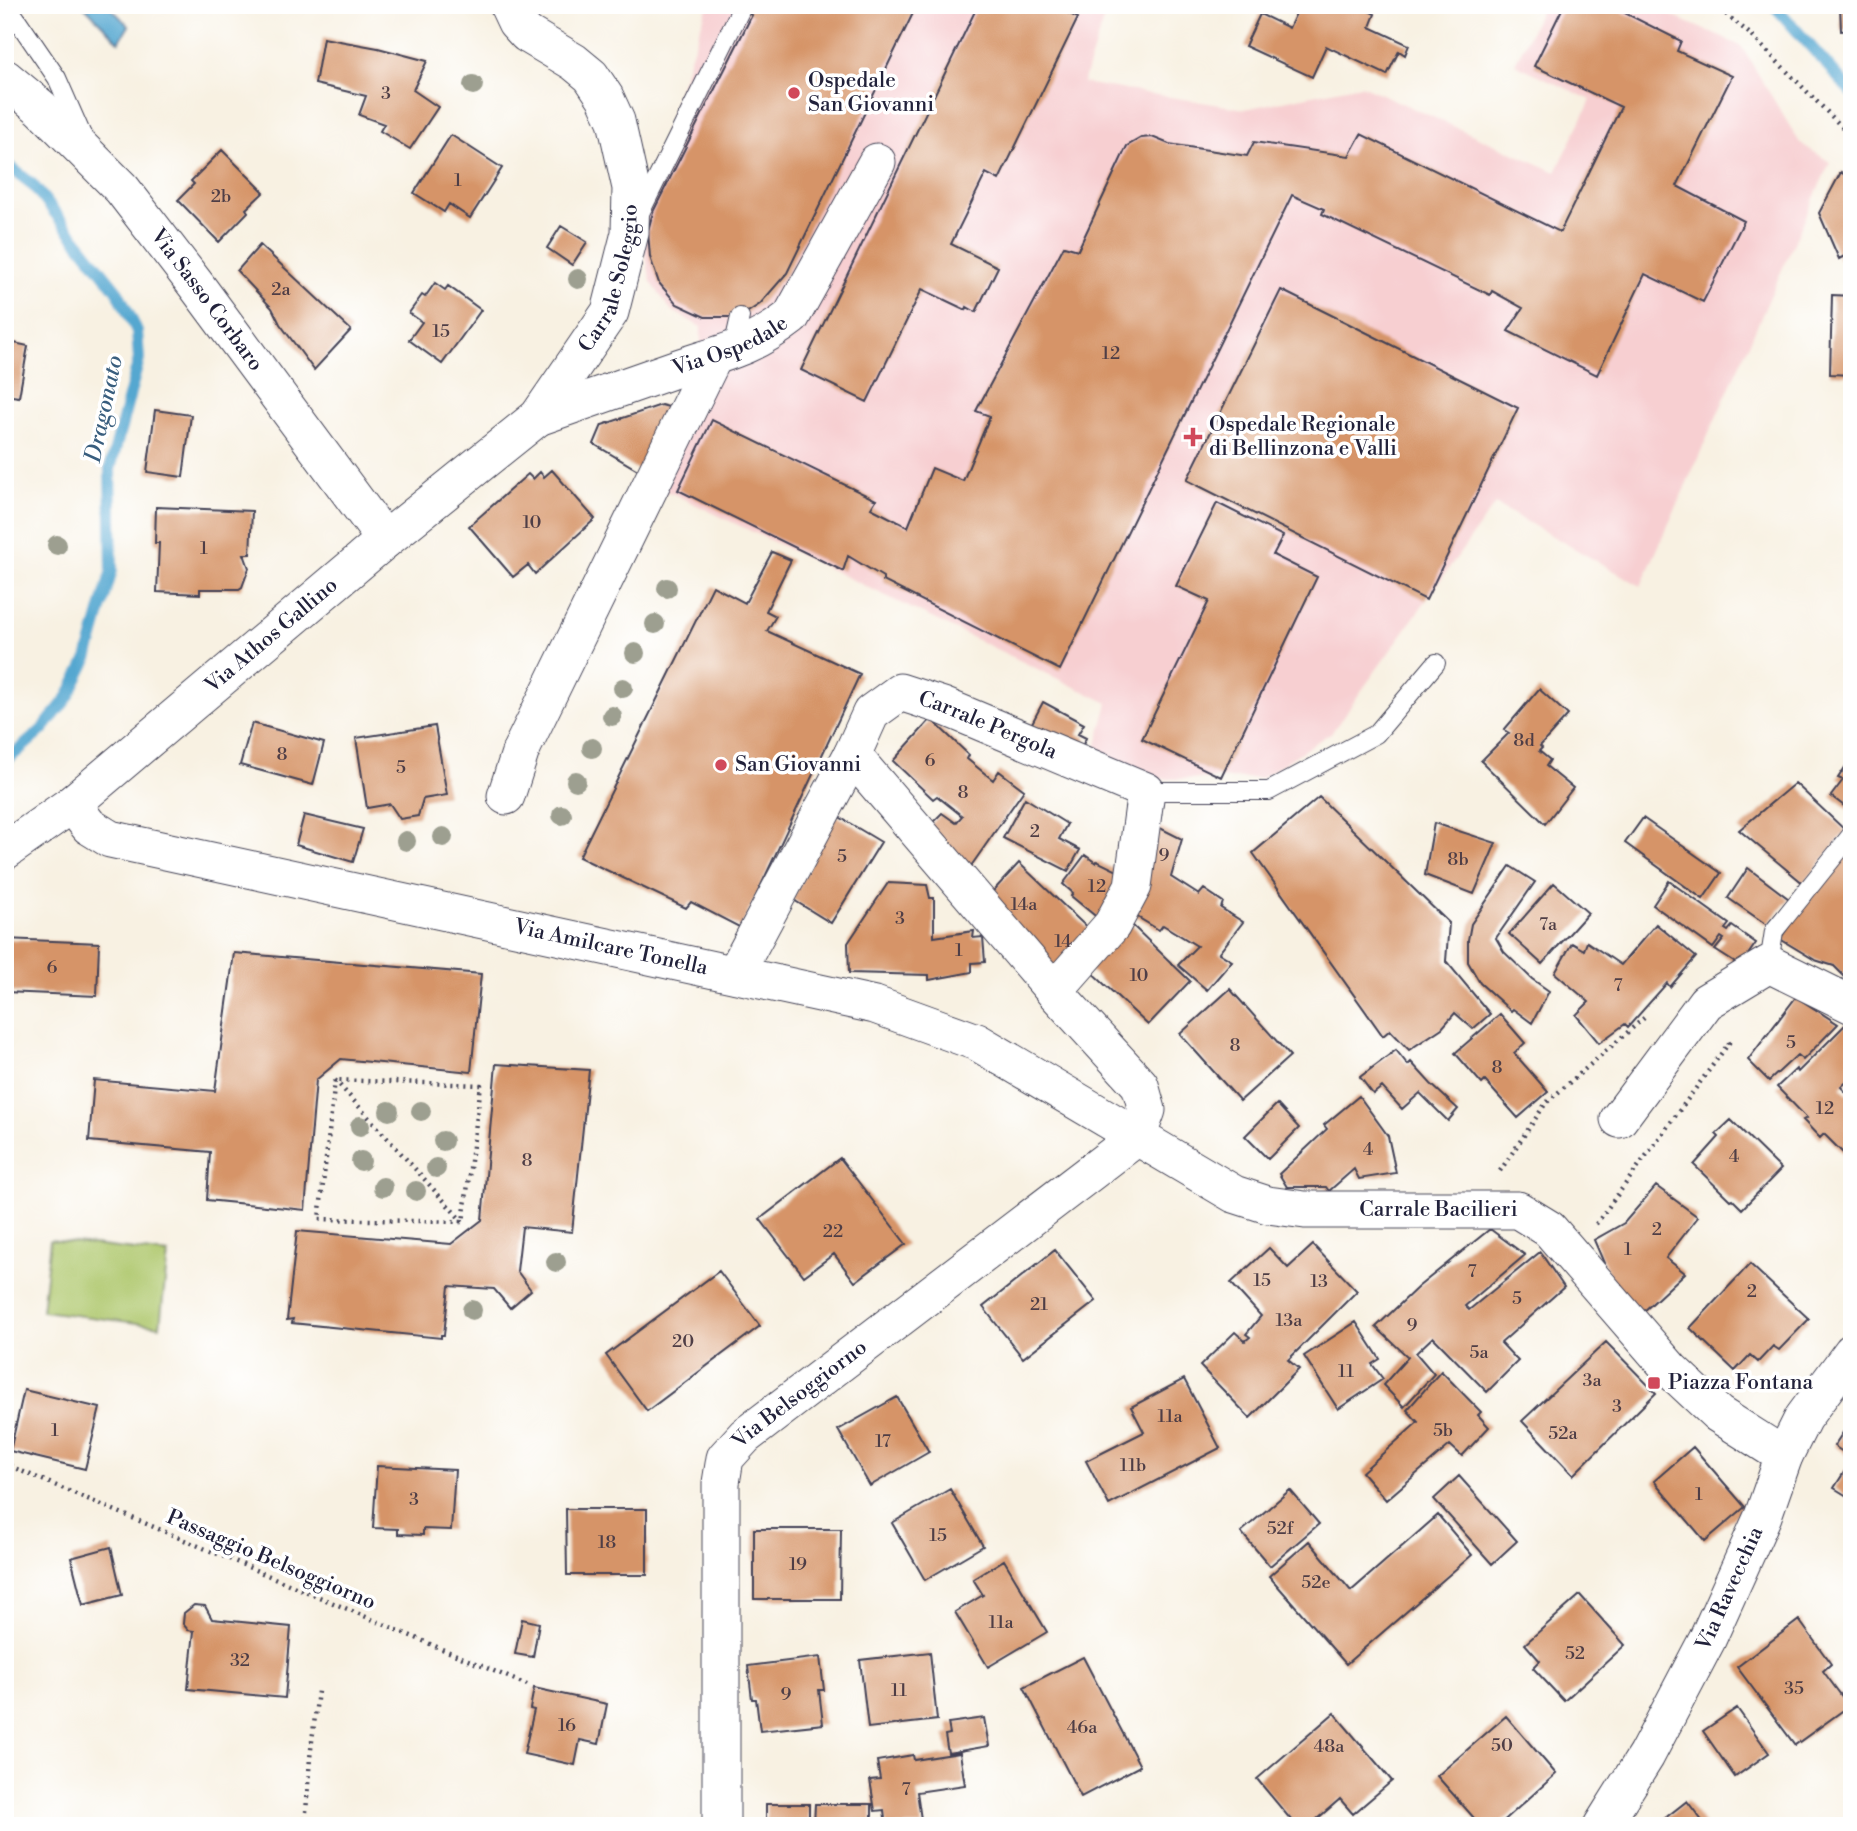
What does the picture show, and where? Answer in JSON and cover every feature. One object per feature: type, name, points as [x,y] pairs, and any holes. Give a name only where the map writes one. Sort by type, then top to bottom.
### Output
[{"type":"street","name":"Carrale Soleggio","points":[[508,5],[516,22],[527,34],[574,62],[591,76],[616,121],[631,188],[630,233],[610,312],[538,417]]},
{"type":"street","name":"Via Sasso Corbaro","points":[[5,78],[41,108],[122,189],[385,540]]},
{"type":"street","name":"Via Ospedale","points":[[538,417],[723,355],[772,332],[791,317],[877,162]]},
{"type":"street","points":[[506,796],[521,750],[723,355]]},
{"type":"street","name":"Via Athos Gallino","points":[[5,851],[72,804],[385,540],[538,417]]},
{"type":"street","name":"Carrale Pergola","points":[[852,755],[871,713],[900,692],[943,706],[1146,791]]},
{"type":"street","points":[[735,974],[852,755],[1054,991],[1140,1085],[1147,1110],[1137,1137]]},
{"type":"street","points":[[1054,991],[1112,925],[1133,886],[1146,791]]},
{"type":"street","name":"Via Amilcare Tonella","points":[[72,804],[89,825],[110,839],[875,1005],[977,1042],[1137,1137]]},
{"type":"street","points":[[1619,1119],[1706,1002],[1769,964],[1852,1005]]},
{"type":"street","name":"Carrale Bacilieri","points":[[1137,1137],[1234,1194],[1268,1205],[1305,1210],[1518,1210],[1549,1229],[1671,1370],[1718,1414],[1784,1457]]},
{"type":"street","name":"Via Belsoggiorno","points":[[721,1826],[721,1483],[726,1458],[745,1436],[1137,1137]]},
{"type":"street","name":"Via Ravecchia","points":[[1602,1826],[1646,1756],[1706,1640],[1763,1516],[1784,1457],[1802,1418],[1852,1352]]},
{"type":"lane","points":[[7,5],[57,78],[93,161]]},
{"type":"lane","points":[[630,233],[740,11]]},
{"type":"lane","points":[[723,355],[740,317]]},
{"type":"lane","points":[[1146,791],[1269,791],[1376,734],[1436,663]]},
{"type":"lane","points":[[1769,964],[1774,931],[1852,834]]},
{"type":"path","points":[[1715,5],[1750,34],[1852,137]]},
{"type":"path","points":[[1475,1210],[1546,1103],[1647,1014]]},
{"type":"path","points":[[335,1080],[319,1219],[463,1222]]},
{"type":"path","points":[[335,1080],[481,1085],[463,1222]]},
{"type":"path","points":[[335,1080],[463,1222]]},
{"type":"path","name":"Passaggio Belsoggiorno","points":[[5,1461],[12,1467],[527,1685]]},
{"type":"path","points":[[305,1826],[318,1691]]},
{"type":"shaded area","name":"Ospedale Regionale di Bellinzona e Valli","points":[[708,5],[1108,5],[1083,83],[1245,109],[1361,85],[1556,172],[1591,100],[1515,64],[1543,5],[1648,5],[1741,46],[1800,143],[1830,162],[1641,586],[1495,504],[1332,732],[1261,778],[1141,779],[1093,759],[1108,703],[674,494],[655,488],[700,386],[701,327],[671,310],[651,282],[643,242],[643,196]]},
{"type":"green space","points":[[50,1240],[168,1254],[160,1326],[42,1311]]},
{"type":"water","points":[[83,5],[108,5],[129,26],[119,42]]},
{"type":"building","points":[[519,5],[559,5],[560,9],[521,18]]},
{"type":"building","name":"Ospedale San Giovanni","points":[[727,5],[917,5],[787,273],[760,304],[740,317],[705,317],[677,304],[659,283],[650,257],[648,231],[653,212],[752,15]]},
{"type":"building","points":[[978,5],[1052,5],[1078,18],[999,180],[986,173],[951,244],[998,267],[976,312],[922,289],[867,402],[801,370]]},
{"type":"building","points":[[1300,5],[1357,5],[1375,14],[1370,27],[1409,45],[1405,55],[1399,51],[1387,75],[1326,46],[1312,77],[1245,46],[1260,14],[1289,28]]},
{"type":"building","points":[[1564,5],[1609,5],[1681,41],[1677,51],[1732,76],[1677,186],[1744,221],[1703,302],[1645,274],[1597,375],[1508,331],[1523,308],[1492,291],[1490,295],[1322,214],[1324,209],[1292,195],[1060,670],[883,581],[883,577],[848,556],[843,571],[678,490],[712,420],[876,500],[871,508],[908,527],[932,468],[963,481],[990,416],[976,411],[1064,246],[1078,250],[1127,146],[1141,138],[1152,137],[1169,144],[1247,156],[1254,142],[1349,156],[1361,134],[1560,232],[1621,107],[1534,66]]},
{"type":"building","points":[[1840,5],[1852,5],[1852,30],[1841,31]]},
{"type":"building","points":[[323,38],[378,48],[427,61],[413,90],[438,107],[410,149],[380,131],[384,124],[359,115],[366,96],[315,84]]},
{"type":"building","points":[[451,135],[502,168],[470,218],[449,204],[444,212],[414,193]]},
{"type":"building","points":[[222,150],[264,192],[219,242],[178,200],[194,184],[191,181]]},
{"type":"building","points":[[1841,172],[1852,181],[1852,252],[1839,259],[1819,213]]},
{"type":"building","points":[[561,226],[587,242],[572,265],[547,248]]},
{"type":"building","points":[[260,245],[351,330],[314,370],[280,324],[272,308],[237,271]]},
{"type":"building","points":[[435,283],[445,290],[448,286],[481,310],[442,364],[409,340],[422,322],[409,313]]},
{"type":"building","points":[[1281,290],[1518,408],[1426,600],[1187,480]]},
{"type":"building","points":[[1832,295],[1852,296],[1852,375],[1830,374]]},
{"type":"building","points":[[5,341],[28,346],[19,397],[5,395]]},
{"type":"building","points":[[661,405],[680,410],[648,476],[594,444],[602,425]]},
{"type":"building","points":[[155,410],[191,415],[183,477],[147,472]]},
{"type":"building","points":[[552,470],[595,519],[535,574],[528,565],[513,577],[469,526],[528,474],[533,479],[540,472],[544,477]]},
{"type":"building","points":[[1217,503],[1283,536],[1273,555],[1317,577],[1221,777],[1142,739],[1209,601],[1176,586]]},
{"type":"building","points":[[156,507],[252,511],[250,554],[244,554],[249,568],[242,587],[200,589],[200,594],[157,592],[159,543],[155,543]]},
{"type":"building","name":"San Giovanni","points":[[772,552],[791,560],[766,611],[776,616],[767,631],[860,674],[741,928],[691,902],[686,908],[579,857],[713,586],[745,603]]},
{"type":"building","points":[[1539,689],[1568,715],[1540,746],[1542,748],[1539,751],[1550,760],[1546,766],[1573,788],[1545,824],[1481,761],[1509,733],[1504,730]]},
{"type":"building","points":[[1043,702],[1084,724],[1078,734],[1086,738],[1080,751],[1031,725]]},
{"type":"building","points":[[931,719],[969,755],[967,759],[993,780],[999,771],[1024,790],[964,876],[923,832],[942,813],[956,823],[962,816],[937,796],[933,799],[893,761]]},
{"type":"building","points":[[252,723],[324,743],[313,785],[240,765]]},
{"type":"building","points":[[435,726],[447,795],[423,799],[418,816],[400,819],[390,804],[367,808],[356,738]]},
{"type":"building","points":[[1852,757],[1852,812],[1831,796],[1843,780],[1838,778]]},
{"type":"building","points":[[1795,783],[1846,831],[1804,884],[1739,830]]},
{"type":"building","points":[[1319,797],[1449,923],[1446,961],[1490,1014],[1473,1029],[1455,1013],[1442,1028],[1409,1050],[1390,1030],[1383,1036],[1253,853]]},
{"type":"building","points":[[1025,798],[1067,824],[1059,839],[1080,850],[1068,871],[1003,838]]},
{"type":"building","points":[[304,815],[363,829],[353,862],[296,845]]},
{"type":"building","points":[[836,815],[881,842],[831,923],[792,899]]},
{"type":"building","points":[[1643,818],[1721,873],[1703,899],[1625,843]]},
{"type":"building","points":[[1434,823],[1496,843],[1474,894],[1425,875]]},
{"type":"building","points":[[1156,826],[1182,839],[1171,877],[1199,895],[1204,889],[1223,902],[1221,908],[1243,922],[1219,953],[1232,961],[1207,990],[1178,965],[1197,946],[1163,925],[1159,930],[1129,912]]},
{"type":"building","points":[[1852,848],[1852,912],[1847,919],[1852,922],[1852,984],[1834,966],[1815,960],[1780,939],[1811,896]]},
{"type":"building","points":[[1085,855],[1096,863],[1097,861],[1132,878],[1099,919],[1071,896],[1073,893],[1063,884]]},
{"type":"building","points":[[1019,863],[1096,936],[1061,974],[983,902]]},
{"type":"building","points":[[1510,866],[1535,882],[1496,938],[1504,952],[1549,991],[1532,1023],[1513,1009],[1511,1011],[1480,983],[1468,962],[1471,924]]},
{"type":"building","points":[[1748,868],[1789,899],[1767,925],[1728,898]]},
{"type":"building","points":[[1669,881],[1729,924],[1725,929],[1728,931],[1732,926],[1756,943],[1740,966],[1715,950],[1724,939],[1721,937],[1713,948],[1653,905]]},
{"type":"building","points":[[888,883],[927,885],[930,898],[934,898],[934,937],[974,931],[973,938],[983,937],[985,962],[972,963],[972,972],[929,980],[929,975],[849,973],[848,943]]},
{"type":"building","points":[[1554,883],[1588,913],[1542,964],[1509,934]]},
{"type":"building","points":[[1131,924],[1190,981],[1148,1025],[1088,969]]},
{"type":"building","points":[[1656,924],[1696,957],[1670,987],[1667,983],[1628,1027],[1625,1024],[1599,1043],[1576,1015],[1589,1002],[1555,973],[1572,943],[1584,950],[1587,942],[1621,965]]},
{"type":"building","points":[[5,939],[99,943],[97,996],[5,992]]},
{"type":"building","points":[[234,953],[481,974],[471,1072],[341,1059],[316,1080],[305,1210],[207,1200],[210,1152],[89,1141],[94,1080],[215,1091]]},
{"type":"building","points":[[1230,989],[1290,1056],[1240,1101],[1180,1034]]},
{"type":"building","points":[[1796,997],[1838,1024],[1803,1060],[1797,1055],[1769,1081],[1748,1060]]},
{"type":"building","points":[[1500,1014],[1525,1043],[1514,1053],[1548,1092],[1518,1118],[1485,1081],[1482,1084],[1455,1053]]},
{"type":"building","points":[[1852,1018],[1852,1077],[1841,1087],[1852,1099],[1852,1162],[1824,1134],[1820,1138],[1803,1120],[1807,1118],[1777,1087],[1796,1069],[1798,1072]]},
{"type":"building","points":[[1396,1050],[1408,1065],[1411,1062],[1458,1109],[1448,1121],[1420,1093],[1402,1109],[1382,1087],[1373,1094],[1360,1077]]},
{"type":"building","points":[[496,1064],[589,1070],[572,1232],[522,1227],[517,1271],[531,1290],[510,1308],[494,1289],[449,1286],[444,1335],[441,1335],[441,1338],[292,1323],[293,1319],[287,1320],[297,1231],[451,1244],[482,1220]]},
{"type":"building","points":[[5,1066],[10,1067],[7,1107],[5,1107]]},
{"type":"building","points":[[1359,1096],[1388,1136],[1396,1173],[1359,1179],[1354,1169],[1329,1191],[1326,1187],[1287,1187],[1279,1174],[1327,1129],[1324,1125]]},
{"type":"building","points":[[1277,1104],[1299,1128],[1268,1159],[1245,1136]]},
{"type":"building","points":[[1731,1120],[1781,1169],[1742,1209],[1694,1165],[1719,1137],[1716,1134]]},
{"type":"building","points":[[840,1158],[906,1244],[855,1282],[834,1254],[804,1276],[760,1219]]},
{"type":"building","points":[[1656,1186],[1698,1217],[1666,1258],[1685,1273],[1642,1313],[1613,1284],[1594,1240],[1624,1223]]},
{"type":"building","points":[[1490,1229],[1525,1255],[1465,1306],[1469,1310],[1540,1252],[1564,1287],[1501,1343],[1518,1361],[1487,1392],[1433,1337],[1416,1353],[1434,1374],[1404,1407],[1383,1385],[1408,1357],[1376,1327],[1418,1287]]},
{"type":"building","points":[[1313,1245],[1357,1291],[1288,1360],[1299,1369],[1250,1418],[1200,1366],[1235,1332],[1245,1341],[1250,1337],[1246,1334],[1261,1316],[1231,1283],[1269,1248],[1288,1268]]},
{"type":"building","points":[[1055,1250],[1096,1301],[1023,1358],[983,1307]]},
{"type":"building","points":[[1750,1264],[1809,1319],[1779,1350],[1773,1346],[1758,1362],[1750,1355],[1735,1371],[1690,1328]]},
{"type":"building","points":[[719,1271],[760,1326],[647,1411],[606,1355]]},
{"type":"building","points":[[1356,1322],[1380,1359],[1372,1364],[1383,1379],[1338,1409],[1304,1356]]},
{"type":"building","points":[[1606,1342],[1656,1393],[1573,1475],[1522,1421]]},
{"type":"building","points":[[1441,1371],[1481,1412],[1478,1415],[1489,1427],[1462,1456],[1450,1445],[1386,1500],[1362,1472],[1418,1422],[1407,1410]]},
{"type":"building","points":[[1184,1379],[1220,1448],[1109,1505],[1086,1461],[1144,1432],[1131,1407]]},
{"type":"building","points":[[24,1390],[100,1408],[85,1469],[10,1451]]},
{"type":"building","points":[[897,1397],[929,1452],[870,1486],[838,1430]]},
{"type":"building","points":[[1852,1419],[1852,1458],[1834,1446]]},
{"type":"building","points":[[1693,1447],[1745,1507],[1705,1541],[1654,1481]]},
{"type":"building","points":[[1852,1460],[1852,1499],[1834,1488]]},
{"type":"building","points":[[377,1466],[455,1470],[451,1530],[423,1529],[423,1535],[398,1534],[398,1529],[373,1528]]},
{"type":"building","points":[[1459,1476],[1517,1541],[1492,1564],[1434,1499]]},
{"type":"building","points":[[950,1489],[983,1546],[925,1580],[892,1523]]},
{"type":"building","points":[[1290,1490],[1319,1524],[1270,1566],[1241,1532]]},
{"type":"building","points":[[566,1509],[647,1509],[647,1575],[567,1575]]},
{"type":"building","points":[[1438,1515],[1472,1555],[1346,1664],[1269,1576],[1309,1541],[1351,1591]]},
{"type":"building","points":[[754,1529],[841,1529],[840,1599],[754,1599]]},
{"type":"building","points":[[111,1547],[122,1595],[83,1605],[71,1558]]},
{"type":"building","points":[[1004,1560],[1047,1632],[988,1667],[955,1612],[983,1595],[973,1579]]},
{"type":"building","points":[[1580,1595],[1625,1645],[1564,1701],[1533,1668],[1540,1661],[1525,1644]]},
{"type":"building","points":[[194,1605],[205,1606],[212,1619],[291,1627],[285,1698],[188,1689],[194,1631],[188,1630],[183,1624],[184,1613]]},
{"type":"building","points":[[522,1619],[539,1623],[533,1657],[515,1654]]},
{"type":"building","points":[[1799,1620],[1831,1664],[1823,1671],[1849,1706],[1795,1745],[1737,1667]]},
{"type":"building","points":[[930,1652],[937,1720],[868,1728],[860,1660]]},
{"type":"building","points":[[820,1657],[824,1690],[819,1690],[823,1724],[760,1731],[748,1666]]},
{"type":"building","points":[[1083,1657],[1140,1766],[1081,1797],[1024,1687]]},
{"type":"building","points":[[534,1688],[607,1704],[599,1744],[580,1740],[575,1765],[524,1754],[534,1710],[530,1709]]},
{"type":"building","points":[[1737,1708],[1769,1753],[1735,1777],[1703,1731]]},
{"type":"building","points":[[1334,1713],[1392,1781],[1353,1814],[1340,1799],[1309,1826],[1296,1826],[1257,1779]]},
{"type":"building","points":[[1506,1716],[1556,1774],[1498,1826],[1481,1826],[1437,1776]]},
{"type":"building","points":[[984,1718],[989,1746],[948,1753],[945,1735],[950,1734],[948,1723]]},
{"type":"building","points":[[960,1753],[965,1785],[917,1792],[922,1826],[886,1826],[884,1810],[875,1811],[870,1780],[880,1779],[877,1761],[913,1755],[914,1760]]},
{"type":"building","points":[[1687,1801],[1706,1826],[1655,1826]]},
{"type":"building","points":[[766,1804],[809,1804],[809,1826],[766,1826]]},
{"type":"building","points":[[815,1804],[872,1804],[872,1826],[814,1826]]},
{"type":"waterway","points":[[1774,5],[1852,93]]},
{"type":"waterway","name":"Dragonato","points":[[5,163],[32,184],[118,292],[137,331],[139,359],[110,469],[112,570],[87,659],[68,697],[42,730],[5,762]]},
{"type":"place","name":"Ospedale San Giovanni","points":[[794,93]]},
{"type":"place","name":"Ospedale Regionale di Bellinzona e Valli","points":[[1193,437]]},
{"type":"place","name":"San Giovanni","points":[[721,765]]},
{"type":"place","name":"Piazza Fontana","points":[[1654,1383]]}]
